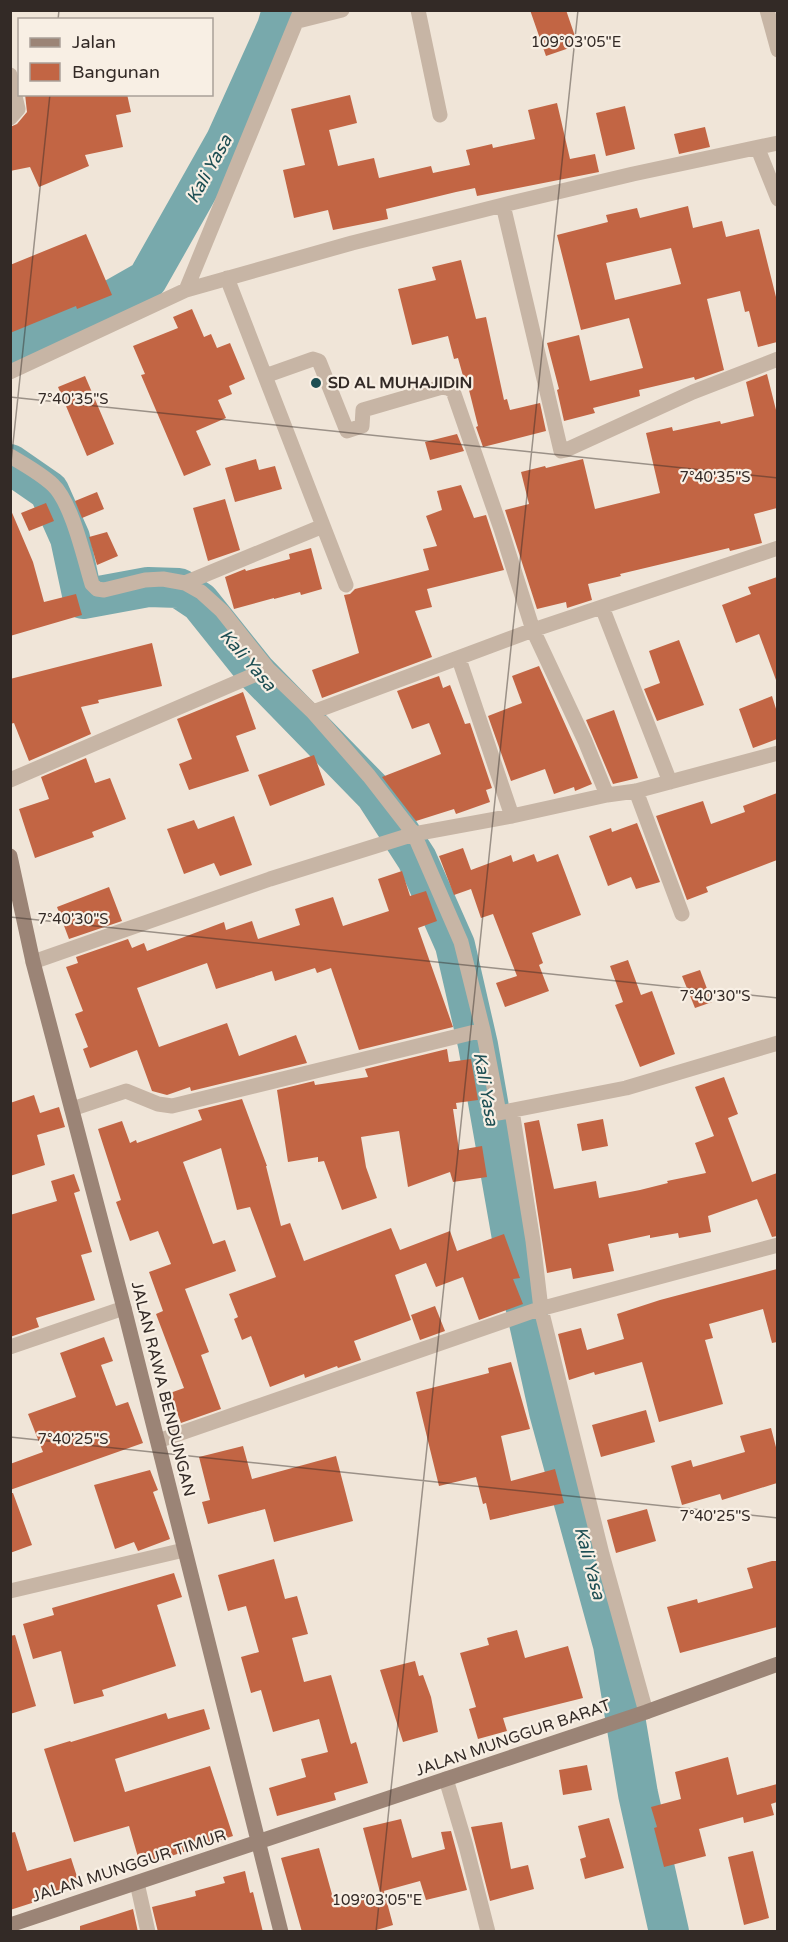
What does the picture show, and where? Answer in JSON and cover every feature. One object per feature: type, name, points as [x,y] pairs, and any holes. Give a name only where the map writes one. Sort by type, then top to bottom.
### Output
[{"type":"street","points":[[186,290],[299,16],[342,10]]},
{"type":"street","points":[[418,10],[440,115]]},
{"type":"street","points":[[767,10],[777,50]]},
{"type":"street","points":[[10,75],[14,112]]},
{"type":"street","points":[[10,372],[186,290],[352,243],[503,205],[777,143]]},
{"type":"street","points":[[758,149],[777,199]]},
{"type":"street","points":[[503,205],[561,451],[693,392],[777,359]]},
{"type":"street","points":[[227,278],[346,585]]},
{"type":"street","points":[[265,376],[313,360],[319,361],[347,431],[363,426],[363,410],[442,387],[453,391],[533,630],[585,741],[607,795]]},
{"type":"street","points":[[10,456],[54,486],[63,500],[92,584],[104,590],[145,580],[163,579],[185,583],[201,592],[222,611],[258,672],[313,712],[369,776],[411,835],[461,942],[476,1032],[498,1112],[626,1088],[777,1043]]},
{"type":"street","points":[[185,583],[323,526]]},
{"type":"street","points":[[313,712],[533,630],[777,548]]},
{"type":"street","points":[[602,607],[670,782]]},
{"type":"street","points":[[459,659],[512,816]]},
{"type":"street","points":[[10,780],[258,672]]},
{"type":"street","points":[[33,962],[270,879],[411,835],[636,791],[777,753]]},
{"type":"street","points":[[636,791],[682,914]]},
{"type":"street","name":"JALAN RAWA BENDUNGAN","points":[[10,856],[33,962],[124,1308],[281,1932]]},
{"type":"street","points":[[72,1109],[126,1091],[158,1104],[172,1106],[476,1032]]},
{"type":"street","points":[[512,1111],[533,1241],[538,1310],[641,1714]]},
{"type":"street","points":[[158,1441],[520,1315],[777,1245]]},
{"type":"street","points":[[10,1347],[124,1308]]},
{"type":"street","points":[[10,1591],[184,1550]]},
{"type":"street","name":"JALAN MUNGGUR BARAT","points":[[259,1842],[641,1714],[777,1664]]},
{"type":"street","points":[[446,1779],[488,1932]]},
{"type":"street","name":"JALAN MUNGGUR TIMUR","points":[[10,1925],[259,1842]]},
{"type":"street","points":[[137,1882],[148,1932]]},
{"type":"building","points":[[530,10],[566,10],[578,45],[546,56]]},
{"type":"building","points":[[350,95],[357,123],[329,130],[338,166],[374,158],[379,178],[431,166],[433,173],[470,165],[466,150],[492,144],[493,148],[535,139],[528,110],[557,103],[570,159],[595,154],[599,172],[477,196],[475,188],[456,192],[386,209],[388,219],[333,230],[328,210],[294,218],[283,170],[305,165],[291,109]]},
{"type":"building","points":[[25,96],[127,96],[131,112],[116,115],[123,147],[85,155],[89,166],[39,187],[30,167],[10,171],[10,127],[17,124],[27,112]]},
{"type":"building","points":[[625,106],[635,149],[606,156],[596,113]]},
{"type":"building","points":[[705,127],[710,147],[679,154],[674,134]]},
{"type":"building","points":[[688,206],[693,228],[722,221],[726,237],[759,229],[777,301],[777,342],[758,347],[749,311],[745,312],[740,291],[707,299],[724,370],[695,380],[694,377],[639,390],[640,396],[593,408],[595,413],[564,421],[557,390],[559,389],[547,343],[579,335],[590,381],[643,368],[629,318],[581,330],[557,235],[608,222],[606,215],[637,208],[640,218]],"holes":[[[671,248],[681,284],[615,300],[606,263]]]},
{"type":"building","points":[[86,234],[112,295],[77,309],[76,306],[10,333],[10,265]]},
{"type":"building","points":[[461,260],[476,319],[486,317],[504,400],[507,399],[510,410],[540,403],[546,431],[483,447],[476,427],[478,426],[467,382],[465,383],[458,358],[454,359],[448,336],[412,345],[398,289],[436,280],[432,267]]},
{"type":"building","points":[[192,309],[204,337],[211,334],[217,348],[230,343],[245,379],[229,386],[232,394],[218,400],[226,418],[196,431],[211,465],[184,476],[141,375],[145,374],[133,346],[178,328],[173,317]]},
{"type":"building","points":[[767,374],[777,414],[777,508],[754,514],[762,543],[730,551],[729,548],[620,574],[621,576],[588,584],[592,600],[567,608],[566,602],[537,609],[505,510],[529,504],[521,472],[583,459],[595,509],[660,493],[646,433],[672,427],[673,431],[720,421],[721,424],[754,416],[746,382]]},
{"type":"building","points":[[85,376],[114,444],[87,456],[58,387]]},
{"type":"building","points":[[457,434],[464,451],[430,460],[425,442]]},
{"type":"building","points":[[256,459],[259,470],[275,466],[282,489],[235,502],[225,468]]},
{"type":"building","points":[[461,485],[474,518],[486,515],[504,570],[427,589],[432,607],[415,611],[432,657],[322,698],[312,670],[359,653],[344,595],[350,594],[355,589],[429,570],[423,549],[437,546],[426,516],[442,510],[437,491]]},
{"type":"building","points":[[97,492],[104,509],[82,518],[75,501]]},
{"type":"building","points":[[225,499],[240,550],[208,561],[193,508]]},
{"type":"building","points":[[46,503],[54,521],[29,531],[21,513]]},
{"type":"building","points":[[10,508],[33,562],[44,602],[76,594],[82,615],[10,636]]},
{"type":"building","points":[[107,532],[118,556],[97,565],[89,537]]},
{"type":"building","points":[[311,548],[322,589],[301,595],[300,592],[234,609],[225,577],[245,569],[246,571],[290,559],[289,554]]},
{"type":"building","points":[[777,577],[776,680],[759,634],[736,643],[722,605],[751,594],[748,587]]},
{"type":"building","points":[[679,640],[704,705],[657,721],[644,689],[660,683],[649,651]]},
{"type":"building","points":[[152,643],[162,686],[98,700],[99,703],[81,707],[91,734],[29,761],[14,723],[10,724],[10,679]]},
{"type":"building","points":[[539,666],[592,784],[575,791],[574,787],[554,794],[545,769],[511,781],[488,716],[522,703],[512,676]]},
{"type":"building","points":[[439,676],[443,688],[450,685],[465,724],[470,723],[492,788],[486,790],[490,802],[456,814],[454,809],[416,821],[382,777],[441,754],[429,723],[412,729],[397,691]]},
{"type":"building","points":[[243,692],[256,729],[236,736],[249,771],[189,790],[179,764],[192,759],[177,719]]},
{"type":"building","points":[[772,696],[777,712],[777,739],[753,748],[739,709]]},
{"type":"building","points":[[614,710],[638,778],[613,784],[586,720]]},
{"type":"building","points":[[314,755],[325,785],[270,806],[258,775]]},
{"type":"building","points":[[86,758],[95,783],[110,778],[126,819],[92,832],[94,837],[35,858],[19,809],[49,799],[41,777]]},
{"type":"building","points":[[777,793],[777,860],[706,887],[708,892],[687,900],[656,816],[703,801],[711,824],[745,812],[743,806]]},
{"type":"building","points":[[234,816],[252,865],[220,876],[214,863],[184,874],[167,829],[194,820],[198,829]]},
{"type":"building","points":[[637,823],[660,882],[636,889],[631,877],[608,886],[589,836],[611,828],[612,832]]},
{"type":"building","points":[[463,848],[471,870],[511,855],[513,862],[534,854],[537,862],[558,854],[581,915],[532,933],[543,963],[539,965],[549,991],[505,1007],[496,983],[517,976],[493,914],[481,918],[471,889],[454,895],[439,856]]},
{"type":"building","points":[[402,871],[410,896],[426,891],[437,921],[418,928],[453,1027],[359,1050],[331,968],[317,973],[315,968],[275,981],[272,971],[216,989],[207,963],[137,988],[159,1047],[227,1023],[239,1056],[296,1035],[307,1063],[191,1091],[190,1087],[167,1095],[152,1091],[137,1050],[90,1068],[83,1049],[88,1047],[75,1014],[83,1011],[66,967],[78,963],[76,957],[128,939],[132,948],[144,943],[147,951],[224,922],[226,930],[252,921],[258,939],[300,925],[295,909],[333,897],[343,926],[389,911],[378,879]]},
{"type":"building","points":[[109,887],[122,921],[69,939],[57,907]]},
{"type":"building","points":[[628,960],[641,995],[652,991],[675,1054],[640,1067],[615,1005],[623,1002],[610,966]]},
{"type":"building","points":[[700,970],[712,1002],[695,1008],[682,976]]},
{"type":"building","points":[[447,1049],[449,1062],[471,1059],[478,1100],[456,1103],[457,1109],[453,1109],[459,1150],[482,1146],[487,1177],[453,1182],[450,1172],[408,1187],[399,1131],[361,1137],[366,1167],[377,1198],[342,1210],[324,1161],[318,1162],[318,1157],[288,1162],[277,1090],[314,1081],[315,1085],[368,1077],[365,1069]]},
{"type":"building","points":[[724,1077],[738,1114],[728,1118],[752,1182],[777,1173],[777,1236],[772,1237],[757,1199],[708,1216],[711,1232],[679,1238],[678,1233],[650,1238],[650,1235],[608,1244],[614,1271],[573,1279],[571,1268],[547,1273],[524,1123],[539,1120],[554,1189],[596,1181],[599,1198],[640,1190],[668,1183],[667,1181],[706,1173],[695,1143],[714,1136],[695,1087]]},
{"type":"building","points":[[34,1095],[40,1113],[59,1107],[65,1127],[37,1135],[45,1165],[10,1176],[10,1103]]},
{"type":"building","points":[[242,1099],[267,1166],[281,1226],[290,1223],[304,1261],[391,1228],[400,1250],[450,1231],[457,1251],[504,1234],[520,1278],[513,1279],[523,1304],[479,1320],[463,1277],[436,1287],[426,1263],[395,1275],[411,1320],[354,1341],[361,1360],[305,1378],[304,1374],[270,1387],[251,1336],[242,1340],[234,1319],[238,1317],[229,1294],[276,1277],[250,1207],[237,1210],[221,1148],[183,1162],[213,1244],[225,1240],[236,1271],[185,1289],[209,1352],[201,1355],[221,1409],[181,1423],[170,1393],[184,1388],[156,1314],[163,1311],[149,1272],[171,1264],[158,1231],[130,1241],[116,1202],[121,1200],[98,1129],[122,1121],[130,1143],[136,1140],[137,1143],[202,1120],[198,1110]]},
{"type":"building","points":[[603,1119],[608,1146],[582,1151],[577,1124]]},
{"type":"building","points":[[74,1174],[80,1191],[74,1193],[92,1252],[81,1255],[95,1300],[36,1318],[39,1327],[10,1337],[10,1215],[57,1201],[51,1181]]},
{"type":"building","points":[[777,1269],[777,1342],[772,1343],[763,1309],[709,1324],[713,1338],[705,1340],[723,1404],[659,1422],[642,1362],[569,1380],[558,1334],[581,1328],[587,1350],[624,1339],[617,1314],[660,1300]]},
{"type":"building","points":[[435,1306],[445,1331],[420,1340],[411,1315]]},
{"type":"building","points":[[104,1337],[113,1361],[101,1365],[116,1406],[128,1402],[143,1443],[10,1490],[10,1464],[43,1452],[28,1414],[76,1397],[60,1353]]},
{"type":"building","points":[[511,1362],[530,1429],[501,1436],[511,1481],[555,1469],[564,1503],[490,1520],[476,1477],[439,1486],[416,1392],[489,1373],[488,1368]]},
{"type":"building","points":[[646,1410],[655,1442],[601,1457],[592,1425]]},
{"type":"building","points":[[771,1428],[777,1451],[777,1483],[722,1500],[720,1494],[682,1505],[671,1466],[691,1460],[693,1467],[745,1452],[740,1436]]},
{"type":"building","points":[[243,1446],[252,1479],[336,1456],[353,1521],[274,1542],[265,1509],[208,1524],[202,1502],[210,1500],[199,1457]]},
{"type":"building","points":[[150,1470],[158,1490],[153,1492],[170,1539],[138,1551],[134,1542],[115,1549],[94,1485]]},
{"type":"building","points":[[10,1493],[13,1493],[32,1545],[10,1553]]},
{"type":"building","points":[[647,1509],[656,1541],[616,1553],[607,1520]]},
{"type":"building","points":[[274,1559],[285,1599],[297,1596],[308,1634],[292,1638],[304,1682],[331,1675],[351,1744],[356,1742],[368,1783],[334,1793],[336,1800],[277,1816],[269,1788],[306,1777],[301,1759],[328,1752],[319,1719],[273,1732],[261,1690],[251,1693],[241,1657],[259,1652],[246,1606],[228,1611],[218,1575]]},
{"type":"building","points":[[777,1561],[777,1627],[680,1653],[667,1607],[697,1599],[698,1603],[753,1588],[747,1568]]},
{"type":"building","points":[[174,1573],[182,1597],[157,1605],[176,1666],[102,1690],[104,1696],[74,1704],[61,1651],[33,1659],[23,1624],[54,1615],[52,1608]]},
{"type":"building","points":[[517,1630],[525,1658],[568,1646],[583,1698],[503,1718],[507,1731],[478,1739],[469,1709],[476,1707],[460,1653],[489,1645],[487,1638]]},
{"type":"building","points":[[15,1635],[36,1706],[10,1714],[10,1636]]},
{"type":"building","points":[[415,1661],[419,1676],[423,1675],[431,1697],[438,1732],[403,1742],[380,1670]]},
{"type":"building","points":[[204,1709],[210,1729],[115,1759],[125,1792],[210,1766],[233,1836],[140,1864],[129,1826],[74,1842],[44,1749],[166,1713],[168,1719]]},
{"type":"building","points":[[728,1757],[737,1795],[777,1784],[777,1802],[771,1804],[774,1815],[744,1823],[743,1817],[699,1829],[706,1856],[664,1867],[651,1807],[681,1799],[675,1772]]},
{"type":"building","points":[[587,1765],[592,1790],[563,1795],[559,1770]]},
{"type":"building","points":[[609,1818],[624,1868],[585,1879],[580,1859],[586,1857],[578,1826]]},
{"type":"building","points":[[401,1819],[412,1858],[445,1849],[441,1832],[451,1831],[467,1890],[426,1900],[420,1881],[380,1892],[363,1828]]},
{"type":"building","points":[[502,1822],[511,1869],[528,1865],[534,1889],[490,1901],[471,1827]]},
{"type":"building","points":[[15,1832],[27,1871],[71,1858],[80,1886],[10,1910],[10,1833]]},
{"type":"building","points":[[319,1848],[335,1905],[384,1891],[393,1925],[370,1932],[302,1932],[281,1858]]},
{"type":"building","points":[[753,1851],[769,1918],[744,1925],[728,1857]]},
{"type":"building","points":[[245,1871],[263,1932],[158,1932],[152,1907],[196,1896],[195,1891],[225,1883],[223,1877]]},
{"type":"building","points":[[133,1909],[138,1932],[80,1932],[80,1926]]},
{"type":"waterway","name":"Kali Yasa","points":[[10,354],[38,342],[147,280],[226,140],[277,27],[282,10]]},
{"type":"waterway","name":"Kali Yasa","points":[[10,464],[49,491],[70,538],[83,599],[148,587],[179,588],[200,602],[256,672],[375,794],[417,859],[455,945],[478,1045],[519,1278],[549,1412],[613,1645],[638,1794],[669,1932]]},
{"type":"place","name":"SD AL MUHAJIDIN","points":[[316,383]]}]
